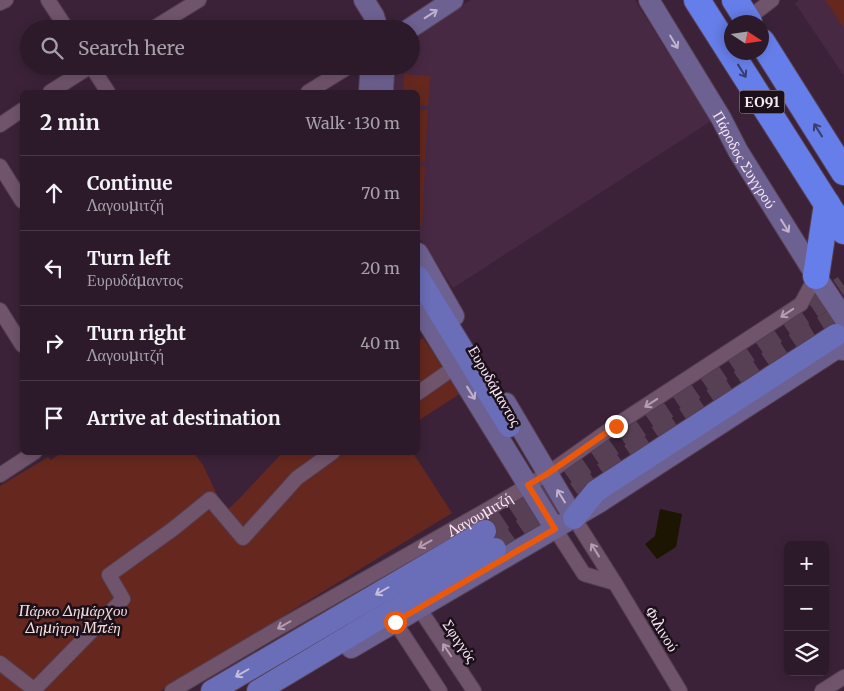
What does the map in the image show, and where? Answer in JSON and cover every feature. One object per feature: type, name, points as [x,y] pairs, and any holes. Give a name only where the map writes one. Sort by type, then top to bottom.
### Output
[{"type":"highway","name":"ΕΟ91","points":[[697,0],[844,231]]},
{"type":"highway","name":"ΕΟ91","points":[[769,53],[844,172]]},
{"type":"highway","points":[[816,276],[827,204]]},
{"type":"main road","points":[[420,280],[509,426]]},
{"type":"main road","points":[[574,518],[596,490],[841,334]]},
{"type":"main road","name":"Λαγουμιτζή","points":[[212,691],[490,540],[258,691]]},
{"type":"street","points":[[0,4],[6,0]]},
{"type":"street","points":[[48,0],[61,20]]},
{"type":"street","points":[[167,20],[199,0]]},
{"type":"street","points":[[364,0],[375,20]]},
{"type":"street","points":[[420,22],[453,0]]},
{"type":"street","name":"Πάροδος Συγγρού","points":[[649,0],[721,118],[738,151],[816,276],[841,334]]},
{"type":"street","points":[[744,14],[772,0]]},
{"type":"street","points":[[53,90],[77,75]]},
{"type":"street","points":[[97,75],[107,90]]},
{"type":"street","points":[[311,90],[335,75]]},
{"type":"street","points":[[369,90],[370,75]]},
{"type":"street","points":[[383,90],[384,75]]},
{"type":"street","points":[[0,125],[20,111]]},
{"type":"street","points":[[0,166],[20,198]]},
{"type":"street","name":"Ευρυδάμαντος","points":[[420,256],[574,518]]},
{"type":"street","name":"Λαγουμιτζή","points":[[172,691],[547,474],[624,420],[801,304],[816,276]]},
{"type":"street","points":[[0,310],[20,343]]},
{"type":"street","name":"Ευρυδάμαντος","points":[[420,310],[555,529]]},
{"type":"street","points":[[420,392],[455,367]]},
{"type":"street","points":[[0,475],[30,455]]},
{"type":"street","points":[[0,663],[35,690],[124,599],[109,575],[173,529],[210,499],[243,538],[297,478],[329,455]]},
{"type":"street","points":[[278,691],[574,518]]},
{"type":"street","name":"Φιλινού","points":[[574,518],[680,691]]},
{"type":"street","points":[[555,529],[584,574],[615,583]]},
{"type":"street","name":"Σφιγγός","points":[[419,608],[474,691]]},
{"type":"street","points":[[395,622],[440,691]]},
{"type":"street","points":[[822,691],[844,677]]},
{"type":"shaded area","points":[[471,0],[635,0],[711,121],[453,288],[420,239],[420,90],[392,90],[393,75],[420,75],[420,32]]},
{"type":"shaded area","points":[[799,0],[844,0],[844,76],[795,3]]},
{"type":"shaded area","points":[[660,509],[682,514],[676,547],[657,559],[645,544],[655,536]]},
{"type":"green space","points":[[825,0],[844,0],[844,28]]},
{"type":"green space","points":[[404,75],[430,76],[428,106],[420,105],[420,90],[403,90]]},
{"type":"green space","points":[[420,110],[428,110],[425,162],[420,162]]},
{"type":"green space","points":[[420,166],[425,166],[422,226],[420,226]]},
{"type":"green space","points":[[423,338],[461,393],[420,420],[420,340]]},
{"type":"green space","name":"Πάρκο Δημάρχου Δημήτρη Μπέη","points":[[58,455],[196,455],[203,465],[225,512],[280,455],[414,455],[452,513],[160,691],[0,691],[0,486],[48,457],[51,460]]},
{"type":"tunnel","points":[[485,531],[844,286]]},
{"type":"tunnel","points":[[495,549],[633,453],[801,340],[844,314]]},
{"type":"route","points":[[395,622],[555,529],[528,485],[616,426]]}]
